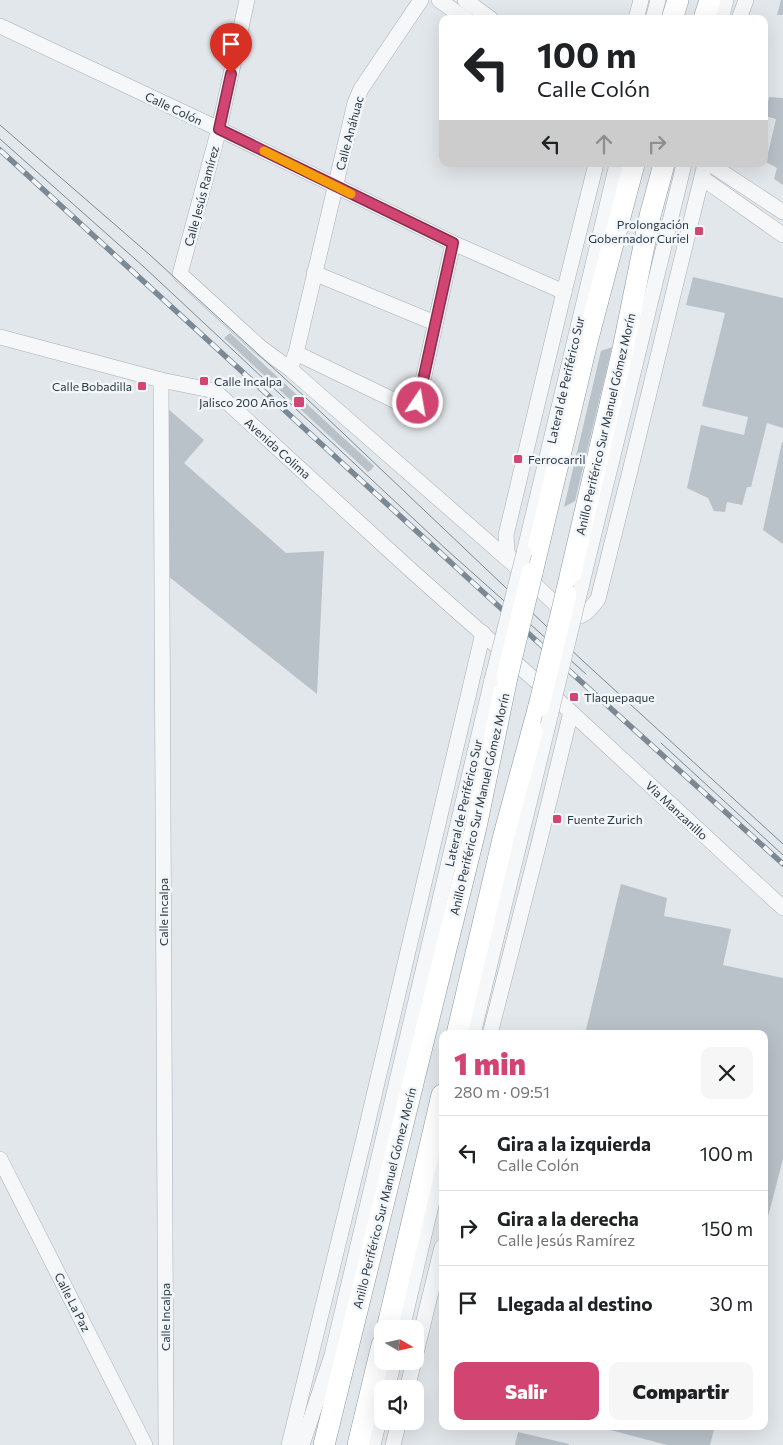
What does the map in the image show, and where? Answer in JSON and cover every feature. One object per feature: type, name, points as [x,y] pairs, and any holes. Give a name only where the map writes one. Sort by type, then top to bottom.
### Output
[{"type":"highway","points":[[673,15],[678,0]]},
{"type":"highway","points":[[705,15],[710,0]]},
{"type":"highway","name":"Anillo Periférico Sur Manuel Gómez Morín","points":[[324,1445],[476,827],[500,678],[523,564],[587,342],[633,167]]},
{"type":"highway","name":"Anillo Periférico Sur Manuel Gómez Morín","points":[[458,1030],[504,835],[539,706],[574,591],[650,216],[663,167]]},
{"type":"highway","points":[[388,1320],[439,1108]]},
{"type":"highway","points":[[319,1445],[332,1355]]},
{"type":"highway","points":[[358,1445],[376,1370]]},
{"type":"street","name":"Calle Jesús Ramírez","points":[[246,0],[219,129],[180,274],[260,347],[290,369]]},
{"type":"street","name":"Calle Anáhuac","points":[[290,369],[296,353],[355,103],[361,89],[421,0]]},
{"type":"street","points":[[439,0],[460,15]]},
{"type":"street","points":[[465,0],[486,15]]},
{"type":"street","points":[[637,15],[641,0]]},
{"type":"street","points":[[654,15],[658,0]]},
{"type":"street","points":[[722,15],[726,0]]},
{"type":"street","points":[[740,15],[746,0]]},
{"type":"street","name":"Calle Colón","points":[[0,26],[219,129],[453,243],[564,292]]},
{"type":"street","points":[[523,564],[507,552],[506,535],[595,167]]},
{"type":"street","name":"Lateral de Periférico Sur","points":[[523,564],[616,167]]},
{"type":"street","points":[[474,1030],[548,725],[574,591],[683,167]]},
{"type":"street","points":[[715,167],[783,212]]},
{"type":"street","points":[[290,369],[523,564],[566,614],[572,617],[581,616],[590,611],[598,599],[704,171],[783,235]]},
{"type":"street","points":[[296,353],[408,408],[415,408],[418,403],[453,243]]},
{"type":"street","points":[[314,273],[435,323]]},
{"type":"street","name":"Avenida Colima","points":[[0,337],[161,380],[215,391],[414,573],[571,712]]},
{"type":"street","name":"Calle Incalpa","points":[[161,380],[166,1445]]},
{"type":"street","points":[[289,1445],[483,633]]},
{"type":"street","name":"Lateral de Periférico Sur","points":[[302,1445],[332,1355],[500,678]]},
{"type":"street","points":[[491,1030],[571,712]]},
{"type":"street","name":"Via Manzanillo","points":[[571,712],[783,908]]},
{"type":"street","name":"Calle La Paz","points":[[0,1159],[146,1445]]},
{"type":"street","points":[[404,1320],[439,1172]]},
{"type":"street","points":[[424,1320],[439,1259]]},
{"type":"street","points":[[373,1445],[377,1430]]},
{"type":"street","points":[[393,1445],[397,1430]]},
{"type":"building","points":[[781,0],[783,0],[783,15],[777,15]]},
{"type":"building","points":[[769,97],[783,98],[783,185],[774,179],[777,168],[768,163],[768,153],[776,119],[768,117]]},
{"type":"building","points":[[693,277],[783,298],[783,428],[767,423],[751,487],[747,487],[742,505],[727,502],[725,512],[714,511],[708,498],[687,488],[701,425],[744,435],[748,417],[702,406],[725,313],[686,305]]},
{"type":"building","name":"Jalisco 200 Años","points":[[230,333],[374,466],[371,470],[368,472],[224,338]]},
{"type":"building","points":[[612,347],[575,501],[564,507],[601,351]]},
{"type":"building","points":[[167,408],[204,440],[184,463],[286,553],[324,551],[317,694],[168,576]]},
{"type":"building","points":[[783,442],[783,544],[763,530]]},
{"type":"building","points":[[621,884],[667,898],[664,916],[731,929],[723,965],[783,978],[783,1159],[768,1217],[768,1030],[586,1030]]},
{"type":"building","points":[[610,1430],[714,1430],[710,1445],[667,1445]]},
{"type":"building","points":[[518,1432],[569,1444],[569,1445],[515,1445]]},
{"type":"tram line","points":[[0,125],[150,255],[306,398],[583,661],[783,844]]},
{"type":"tram line","points":[[0,139],[144,267],[447,550],[586,674]]},
{"type":"tram line","points":[[661,743],[783,855]]},
{"type":"railway","points":[[0,150],[783,864]]},
{"type":"slow traffic","points":[[264,151],[351,194]]},
{"type":"place","name":"Prolongación Gobernador Curiel","points":[[699,231]]},
{"type":"place","name":"Calle Incalpa","points":[[204,381]]},
{"type":"place","name":"Calle Bobadilla","points":[[142,386]]},
{"type":"place","name":"Jalisco 200 Años","points":[[299,402]]},
{"type":"place","name":"Ferrocarril","points":[[518,459]]},
{"type":"place","name":"Tlaquepaque","points":[[574,697]]},
{"type":"place","name":"Fuente Zurich","points":[[557,819]]},
{"type":"route","points":[[231,74],[219,129],[453,243],[418,403]]}]
